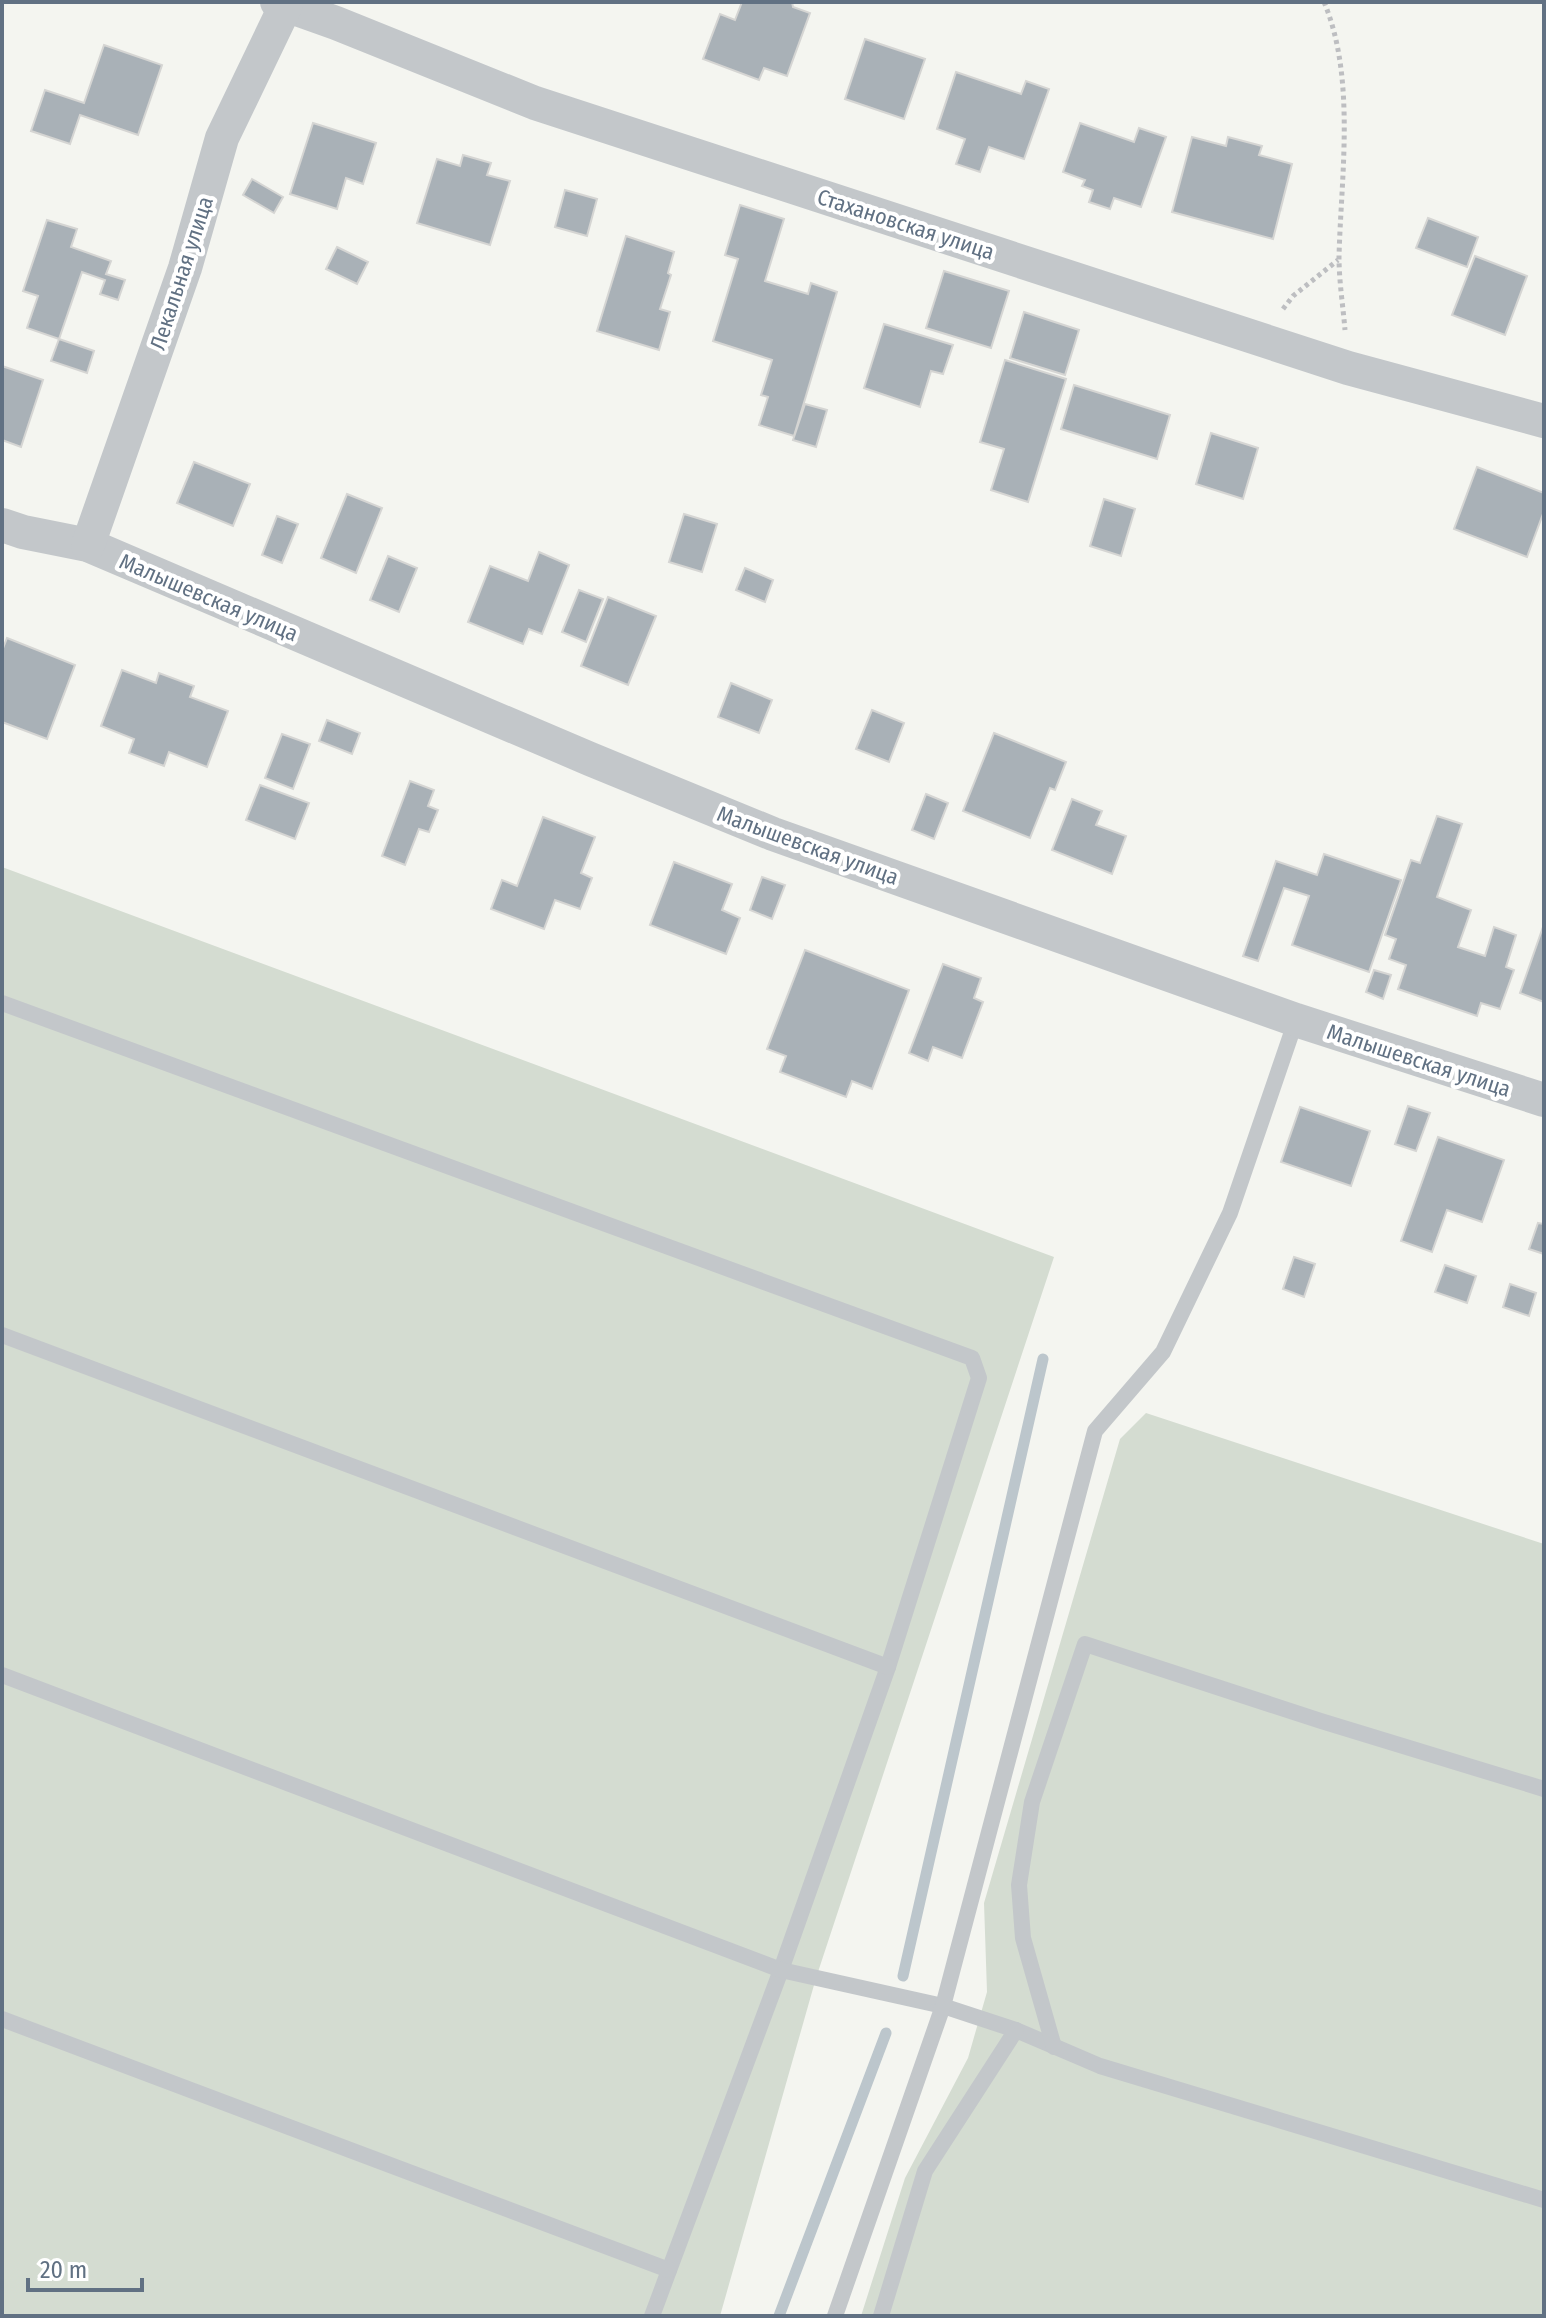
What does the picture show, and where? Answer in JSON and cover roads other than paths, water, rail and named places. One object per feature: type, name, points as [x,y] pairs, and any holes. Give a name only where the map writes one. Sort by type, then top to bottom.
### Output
[{"type":"street","name":"Стахановская улица","points":[[282,4],[341,13],[535,103],[1348,368],[1544,421]]},
{"type":"street","name":"Лекальная улица","points":[[88,545],[185,268],[222,138],[282,4]]},
{"type":"street","name":"Малышевская улица","points":[[2,525],[88,545],[773,834],[1296,1020],[1544,1100]]},
{"type":"lane","points":[[2,1003],[972,1358],[979,1378],[888,1667],[781,1970],[652,2316]]},
{"type":"lane","points":[[835,2316],[943,2006],[1095,1431],[1163,1352],[1230,1213],[1296,1020]]},
{"type":"lane","points":[[2,1335],[888,1667]]},
{"type":"lane","points":[[1054,2047],[1023,1938],[1019,1885],[1032,1802],[1085,1644],[1544,1789]]},
{"type":"lane","points":[[2,1675],[781,1970],[943,2006],[1016,2030],[1100,2066],[1544,2200]]},
{"type":"lane","points":[[2,2019],[669,2270]]},
{"type":"lane","points":[[881,2316],[925,2171],[1016,2030]]},
{"type":"waterway","points":[[903,1976],[1043,1359]]},
{"type":"waterway","points":[[779,2316],[886,2033]]}]
